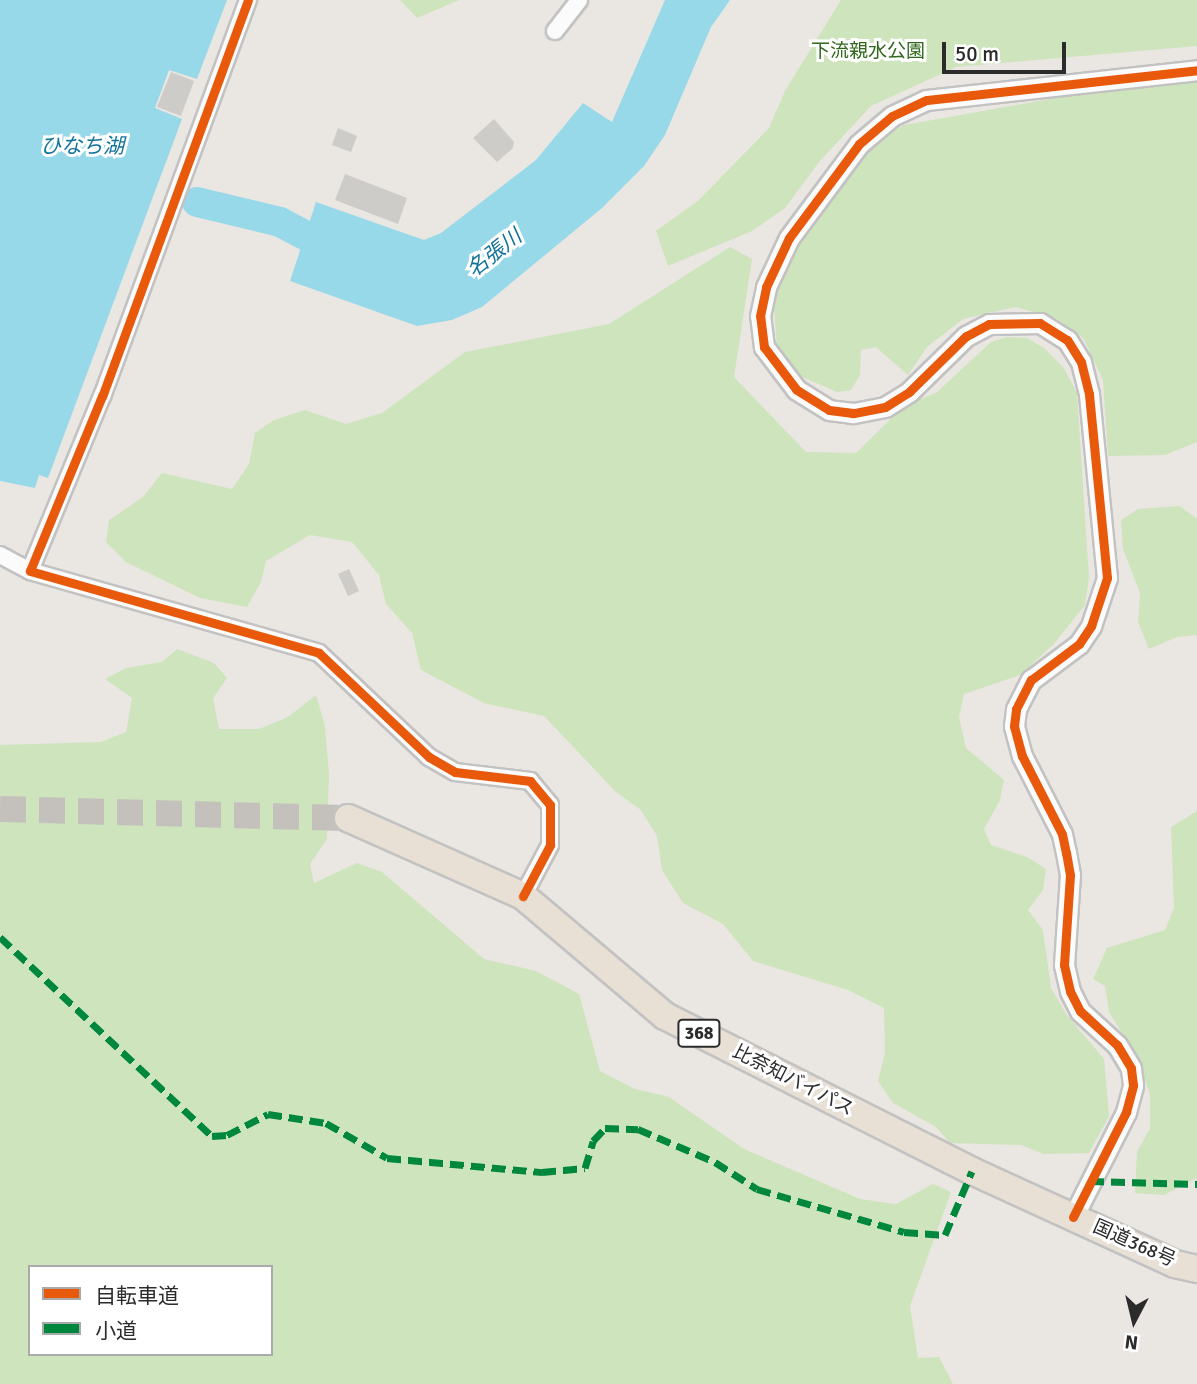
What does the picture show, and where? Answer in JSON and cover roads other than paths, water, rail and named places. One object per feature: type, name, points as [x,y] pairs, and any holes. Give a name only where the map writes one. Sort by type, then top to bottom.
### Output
[{"type":"highway","name":"比奈知バイパス","points":[[348,818],[523,896],[665,1016],[972,1171],[1073,1217]]},
{"type":"highway","name":"国道368号","points":[[1073,1217],[1175,1264],[1197,1269]]},
{"type":"street","points":[[30,571],[102,396],[248,0]]},
{"type":"street","points":[[555,31],[579,0]]},
{"type":"street","points":[[1073,1217],[1126,1112],[1133,1085],[1131,1068],[1117,1045],[1080,1011],[1070,991],[1064,965],[1070,875],[1062,834],[1022,756],[1014,726],[1019,702],[1031,680],[1079,645],[1091,626],[1107,578],[1089,394],[1081,362],[1067,340],[1040,323],[989,324],[966,336],[909,392],[885,407],[853,413],[829,410],[796,389],[764,347],[760,316],[766,287],[789,238],[859,144],[892,116],[927,100],[1197,71]]},
{"type":"street","points":[[0,555],[30,571],[319,653],[429,757],[455,772],[530,781],[550,804],[550,845],[523,896]]},
{"type":"water","name":"ひなち湖","points":[[0,0],[227,0],[197,79],[169,70],[155,108],[182,119],[48,478],[39,475],[35,488],[0,481]]},
{"type":"water","points":[[665,0],[730,0],[711,27],[665,135],[644,166],[602,208],[482,307],[452,320],[417,326],[290,281],[316,202],[424,240],[441,233],[536,160],[583,103],[612,122]]},
{"type":"waterway","name":"名張川","points":[[197,202],[280,222],[341,254]]},
{"type":"tunnel","points":[[0,809],[348,818]]},
{"type":"park label","name":"下流親水公園","points":[[868,52]]}]
